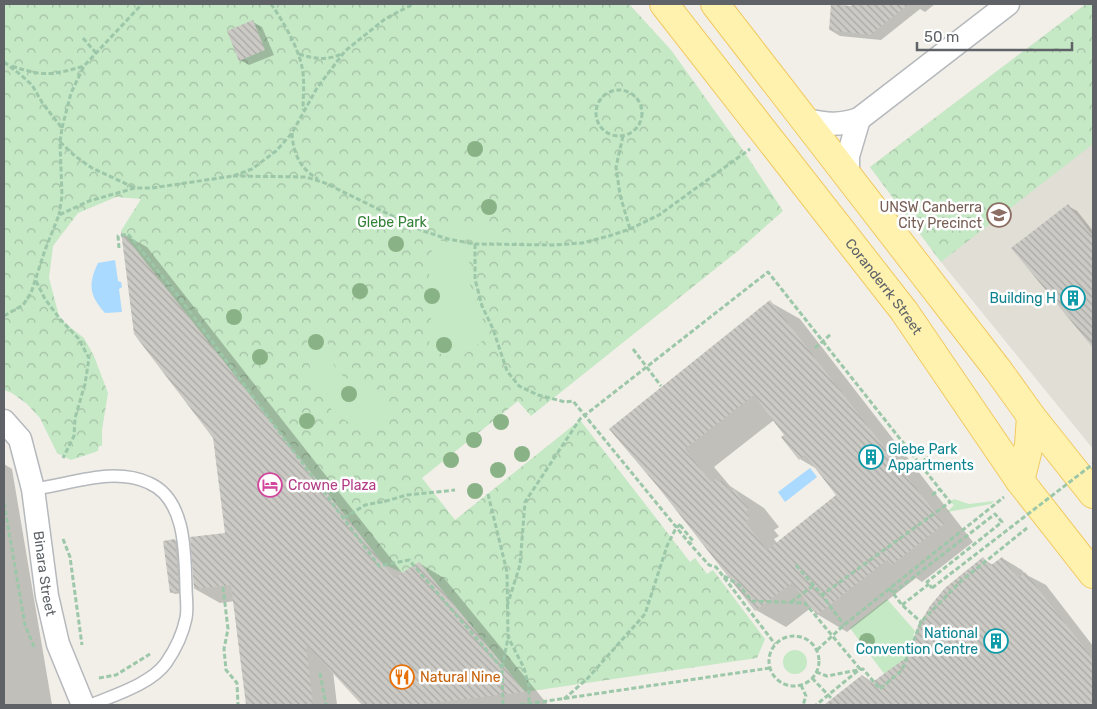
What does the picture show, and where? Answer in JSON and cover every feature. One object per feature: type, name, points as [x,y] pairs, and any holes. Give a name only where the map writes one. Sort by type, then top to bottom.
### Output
[{"type":"main road","name":"Coranderrk Street","points":[[664,4],[904,311],[1013,489],[1093,574]]},
{"type":"main road","points":[[715,4],[1093,494]]},
{"type":"main road","points":[[904,311],[934,287]]},
{"type":"main road","points":[[1013,489],[1029,445],[1031,416]]},
{"type":"street","points":[[806,120],[831,125],[859,119],[1008,4]]},
{"type":"street","points":[[848,177],[848,156],[859,119]]},
{"type":"street","name":"Binara Street","points":[[4,421],[20,439],[33,488],[47,596],[56,635],[61,652],[84,705]]},
{"type":"lane","points":[[33,488],[108,476],[129,477],[156,486],[172,503],[180,524],[185,570],[186,618],[177,644],[165,665],[147,680],[91,705]]},
{"type":"path","points":[[4,316],[23,305],[31,293],[59,215],[63,186],[60,142],[71,93],[84,66],[142,4]]},
{"type":"path","points":[[272,4],[298,54],[302,66],[304,79],[303,111]]},
{"type":"path","points":[[298,54],[309,57],[333,58],[345,51],[385,19],[414,4]]},
{"type":"path","points":[[83,38],[96,53]]},
{"type":"path","points":[[233,176],[252,169],[276,151],[292,133],[317,88],[345,51]]},
{"type":"path","points":[[5,63],[30,72],[56,74],[84,66]]},
{"type":"path","points":[[5,63],[32,85],[43,104],[62,128]]},
{"type":"path","points":[[622,89],[635,96],[642,109],[642,116],[636,130],[623,136],[614,136],[607,133],[601,128],[595,113],[600,98],[614,90],[622,89]]},
{"type":"path","points":[[292,133],[293,145],[299,162],[312,176],[325,184]]},
{"type":"path","points":[[623,136],[616,167],[620,195],[630,229]]},
{"type":"path","points":[[60,142],[92,168],[135,188]]},
{"type":"path","points":[[59,215],[89,201],[135,188],[152,188],[233,176],[306,177],[325,184],[423,231],[448,239],[475,244],[527,246],[572,244],[609,236],[630,229],[667,210],[745,153]]},
{"type":"path","points":[[119,248],[118,236],[128,234],[176,293],[379,566],[409,560],[502,668]]},
{"type":"path","points":[[475,244],[475,279],[482,306],[507,371],[519,386],[538,395],[565,402],[573,402],[708,565],[716,567],[722,574],[775,644]]},
{"type":"path","points":[[506,606],[520,565],[525,502],[580,420],[768,272],[950,502],[822,595]]},
{"type":"path","points":[[36,280],[45,299],[78,338],[88,358],[85,384],[75,418],[74,436],[63,458]]},
{"type":"path","points":[[815,348],[831,334]]},
{"type":"path","points":[[633,349],[661,386]]},
{"type":"path","points":[[916,467],[928,457]]},
{"type":"path","points":[[893,593],[996,514],[1002,522],[926,582],[932,588],[1093,464]]},
{"type":"path","points":[[932,495],[940,489]]},
{"type":"path","points":[[817,650],[889,588],[1013,489]]},
{"type":"path","points":[[344,518],[366,506],[407,495],[455,490]]},
{"type":"path","points":[[488,494],[507,572],[506,606],[508,637],[502,668],[503,705]]},
{"type":"path","points":[[564,699],[587,679],[645,614],[667,546],[676,528],[681,524],[693,541],[690,544]]},
{"type":"path","points":[[722,574],[738,585],[752,601],[805,603],[860,669],[863,669],[880,689],[902,670],[921,622],[960,582],[1028,528]]},
{"type":"path","points":[[796,565],[822,595],[844,625]]},
{"type":"path","points":[[902,605],[929,584]]},
{"type":"path","points":[[790,603],[814,585]]},
{"type":"path","points":[[223,587],[228,630],[224,650],[226,670],[237,683],[238,705]]},
{"type":"path","points":[[889,588],[902,605],[921,622]]},
{"type":"path","points":[[798,636],[812,644],[817,650],[819,662],[816,672],[812,678],[801,685],[786,685],[778,681],[770,668],[771,651],[775,644],[782,639],[798,636]]},
{"type":"path","points":[[508,637],[524,668],[529,687],[529,705]]},
{"type":"path","points":[[99,678],[116,675],[151,654]]},
{"type":"path","points":[[520,705],[770,668]]},
{"type":"path","points":[[816,672],[827,676],[860,669]]},
{"type":"path","points":[[816,705],[860,669]]},
{"type":"path","points":[[320,673],[326,705]]},
{"type":"path","points":[[812,678],[832,699]]},
{"type":"path","points":[[801,685],[806,696],[803,705]]},
{"type":"shaded area","name":"UNSW Canberra City Precinct","points":[[1086,4],[1093,4],[1093,449],[941,262],[870,167]]},
{"type":"green space","name":"Glebe Park","points":[[4,4],[629,4],[671,50],[745,153],[783,211],[739,250],[531,416],[518,401],[422,478],[455,520],[580,420],[690,562],[695,558],[707,574],[713,570],[765,639],[757,658],[525,692],[419,562],[403,573],[383,564],[121,231],[141,199],[116,197],[78,213],[53,246],[49,278],[59,316],[84,338],[94,356],[108,393],[102,430],[102,446],[99,446],[98,451],[71,460],[57,453],[40,418],[27,404],[12,393],[4,390]]},
{"type":"green space","points":[[1086,4],[1093,4],[1093,144],[941,262],[870,167]]},
{"type":"green space","points":[[460,220],[497,232],[547,234],[549,241],[480,241],[467,239],[441,230],[452,221]]},
{"type":"green space","points":[[438,240],[460,245],[467,250],[469,254],[470,286],[489,336],[465,354],[453,358],[436,351],[428,336],[429,323],[442,302],[441,292],[432,279],[428,268],[429,258]]},
{"type":"green space","points":[[316,327],[322,328],[334,365],[343,376],[375,388],[386,395],[390,409],[384,422],[378,426],[370,427],[355,424],[340,417],[325,402],[315,381],[307,355],[310,333]]},
{"type":"green space","points":[[954,499],[969,504],[994,501],[991,504],[947,512],[954,505],[950,502]]},
{"type":"green space","points":[[887,599],[915,631],[905,661],[885,675],[850,628]]},
{"type":"green space","points":[[790,650],[800,650],[807,657],[807,667],[800,674],[790,674],[783,667],[783,657]]},
{"type":"water","points":[[115,260],[118,281],[121,282],[122,287],[119,289],[122,312],[105,313],[93,295],[93,277],[98,263]]},
{"type":"water","points":[[810,468],[817,477],[785,502],[778,492]]},
{"type":"building","points":[[831,4],[851,6],[853,4],[909,4],[870,35],[829,30]]},
{"type":"building","points":[[253,20],[265,50],[239,61],[227,31]]},
{"type":"building","name":"Building H","points":[[1068,204],[1093,236],[1093,348],[1011,248]]},
{"type":"building","name":"Crowne Plaza","points":[[121,231],[394,578],[419,562],[525,692],[415,705],[362,705],[306,644],[313,705],[246,705],[231,585],[194,589],[190,537],[225,533],[213,438],[134,334]]},
{"type":"building","name":"Glebe Park Appartments","points":[[770,300],[944,524],[892,565],[887,560],[817,615],[792,583],[755,611],[658,487],[609,429]],"holes":[[[754,395],[784,435],[781,437],[799,460],[805,455],[836,495],[767,550],[745,522],[750,518],[745,512],[749,509],[734,489],[730,491],[722,480],[719,482],[715,479],[711,482],[685,449]]]},
{"type":"building","points":[[175,539],[179,591],[170,593],[163,541]]},
{"type":"building","name":"National Convention Centre","points":[[983,557],[990,566],[1002,557],[1018,578],[1025,572],[1093,659],[1093,705],[824,705],[862,675],[870,684],[907,657],[918,626],[930,606],[945,588]]},
{"type":"place","name":"UNSW Canberra City Precinct","points":[[999,215]]},
{"type":"place","name":"Building H","points":[[1073,298]]},
{"type":"place","name":"Glebe Park Appartments","points":[[871,457]]},
{"type":"place","name":"Crowne Plaza","points":[[270,485]]},
{"type":"place","name":"National Convention Centre","points":[[996,641]]},
{"type":"place","name":"Natural Nine","points":[[402,677]]}]
